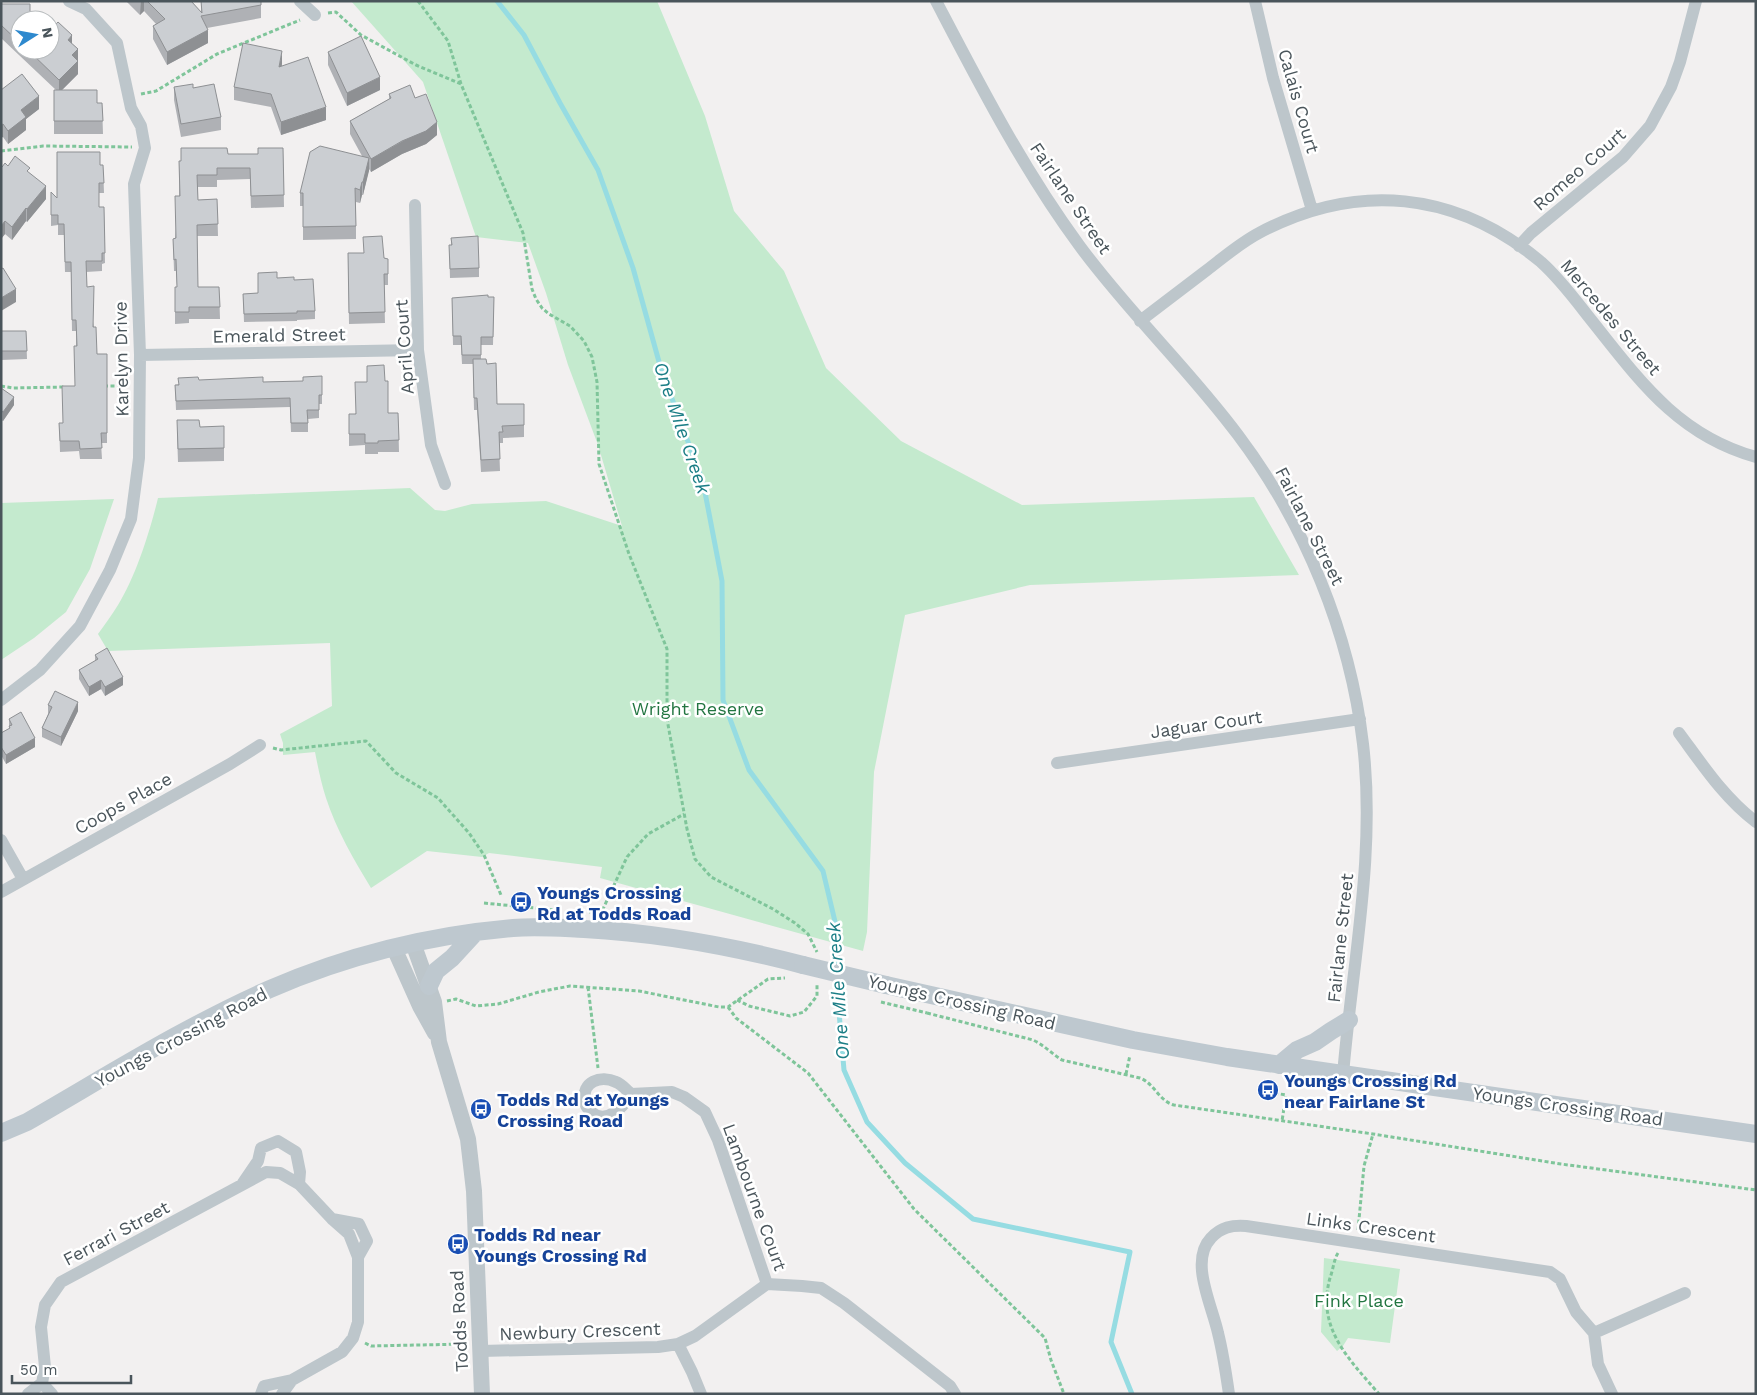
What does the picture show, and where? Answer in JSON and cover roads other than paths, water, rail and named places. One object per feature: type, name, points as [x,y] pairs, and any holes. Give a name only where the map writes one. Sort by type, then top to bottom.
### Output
[{"type":"main road","name":"Youngs Crossing Road","points":[[1,1133],[27,1122],[194,1026],[272,988],[362,956],[413,943],[514,928],[619,931],[685,939],[751,951],[886,985],[1132,1040],[1279,1065],[1756,1134]]},
{"type":"main road","points":[[429,986],[436,971],[452,958],[475,933]]},
{"type":"main road","points":[[1279,1065],[1297,1050],[1315,1042],[1349,1020]]},
{"type":"main road","name":"Youngs Crossing Road","points":[[1,1147],[27,1122]]},
{"type":"street","name":"Karelyn Drive","points":[[1,700],[40,670],[80,626],[110,570],[131,519],[139,458],[140,355],[134,184],[146,148],[141,126],[130,108],[118,43],[86,9],[69,1]]},
{"type":"street","points":[[300,1],[316,16]]},
{"type":"street","name":"Fairlane Street","points":[[936,1],[990,104],[1038,186],[1079,244],[1140,321],[1237,433],[1262,468],[1281,499],[1312,560],[1328,599],[1351,676],[1360,719],[1366,782],[1367,852],[1364,896],[1343,1074]]},
{"type":"street","name":"Calais Court","points":[[1255,1],[1273,78],[1312,210]]},
{"type":"street","name":"Romeo Court","points":[[1519,246],[1530,233],[1623,157],[1650,126],[1672,88],[1696,1]]},
{"type":"street","name":"Mercedes Street","points":[[1140,321],[1258,234],[1312,210],[1361,200],[1389,200],[1440,208],[1468,217],[1490,227],[1542,263],[1562,283],[1645,386],[1671,413],[1723,446],[1756,457]]},
{"type":"street","name":"April Court","points":[[416,205],[418,350],[431,445],[445,484]]},
{"type":"street","name":"Emerald Street","points":[[140,355],[418,350]]},
{"type":"street","name":"Jaguar Court","points":[[1057,763],[1360,719]]},
{"type":"street","points":[[1679,733],[1726,794],[1742,812],[1756,822]]},
{"type":"street","name":"Coops Place","points":[[1,892],[230,764],[260,745]]},
{"type":"street","points":[[1,840],[23,879]]},
{"type":"street","name":"Todds Road","points":[[413,943],[434,1002],[439,1042],[468,1139],[474,1191],[482,1394]]},
{"type":"street","name":"Todds Road","points":[[394,948],[420,1006],[439,1042]]},
{"type":"street","points":[[599,1078],[618,1083],[631,1094],[624,1104],[607,1117],[593,1114],[585,1102],[587,1087],[592,1081],[599,1078]]},
{"type":"street","name":"Lambourne Court","points":[[631,1094],[672,1092],[684,1097],[705,1112],[718,1140],[767,1284]]},
{"type":"street","name":"Ferrari Street","points":[[242,1185],[258,1161],[261,1148],[278,1141],[296,1152],[300,1172],[299,1184]]},
{"type":"street","name":"Ferrari Street","points":[[42,1383],[44,1367],[41,1326],[45,1305],[61,1282],[266,1172],[280,1173],[299,1184],[332,1219],[359,1224],[367,1241],[358,1257],[358,1322],[353,1338],[342,1352],[292,1380]]},
{"type":"street","name":"Links Crescent","points":[[1229,1394],[1218,1333],[1201,1264],[1204,1247],[1209,1240],[1216,1233],[1234,1225],[1550,1272],[1560,1279],[1576,1312],[1594,1333]]},
{"type":"street","points":[[767,1284],[820,1288],[862,1316],[950,1386],[955,1394]]},
{"type":"street","name":"Newbury Crescent","points":[[481,1348],[658,1347],[678,1344],[696,1336],[767,1284]]},
{"type":"street","points":[[1612,1394],[1598,1364],[1594,1333],[1685,1293]]},
{"type":"street","points":[[678,1344],[701,1394]]},
{"type":"street","points":[[261,1394],[264,1386],[292,1380]]},
{"type":"street","points":[[282,1394],[292,1380]]},
{"type":"street","points":[[28,1394],[42,1383],[52,1394]]},
{"type":"waterway","name":"One Mile Creek","points":[[497,1],[524,35],[598,170],[633,268],[661,369],[703,482],[722,581],[723,700],[749,770],[823,871],[837,930],[839,1012],[844,1070],[867,1122],[905,1163],[973,1219],[1130,1252],[1111,1342],[1132,1394]]},
{"type":"place","name":"Youngs Crossing Rd at Todds Road","points":[[521,902]]},
{"type":"place","name":"Youngs Crossing Rd near Fairlane St","points":[[1268,1090]]},
{"type":"place","name":"Todds Rd at Youngs Crossing Road","points":[[481,1109]]},
{"type":"place","name":"Todds Rd near Youngs Crossing Rd","points":[[458,1244]]},
{"type":"park label","name":"Wright Reserve","points":[[698,708]]},
{"type":"park label","name":"Fink Place","points":[[1359,1300]]}]
